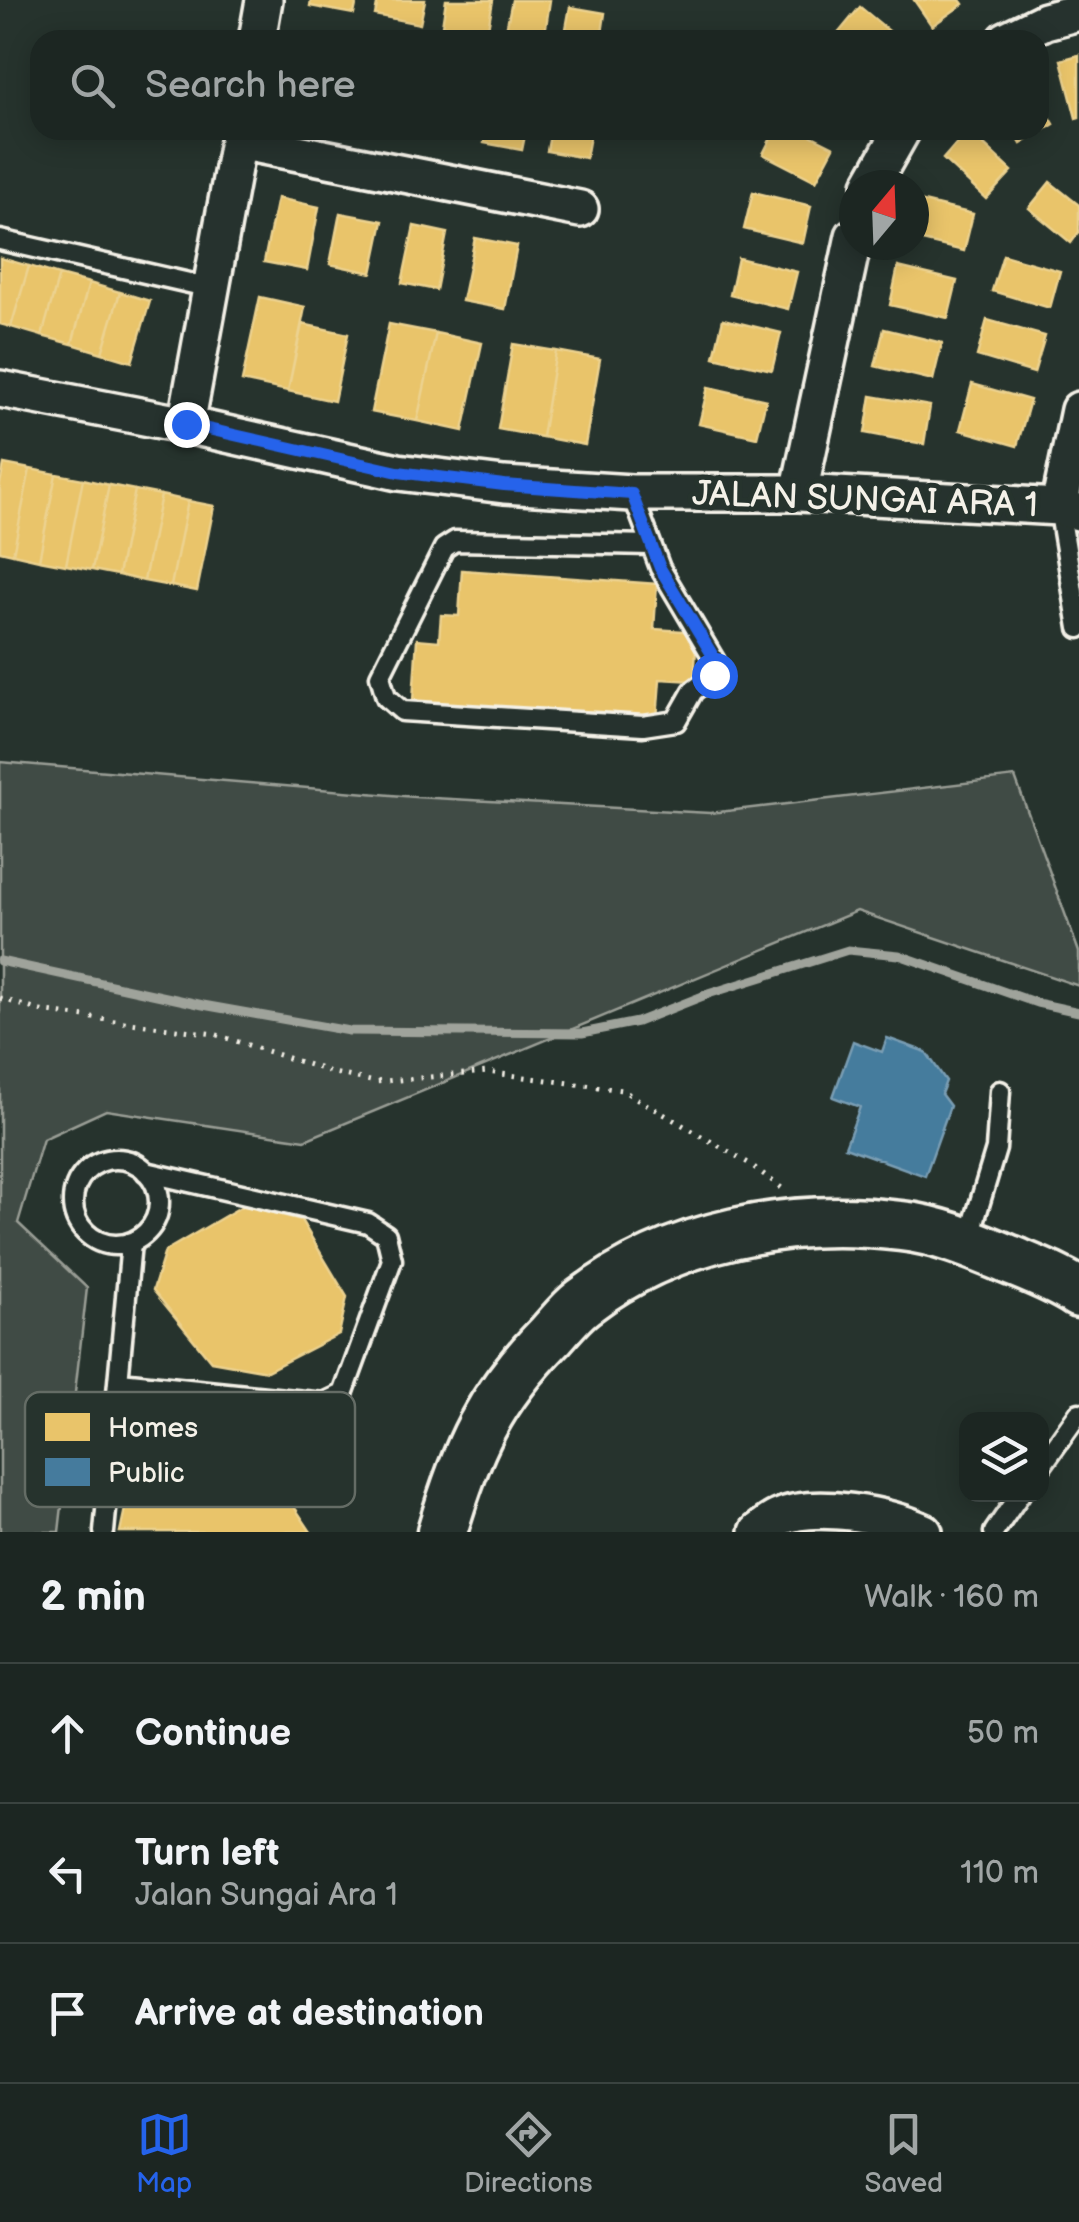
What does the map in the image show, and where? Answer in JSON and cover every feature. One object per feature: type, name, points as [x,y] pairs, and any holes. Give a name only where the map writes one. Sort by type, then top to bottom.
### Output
[{"type":"street","points":[[259,30],[264,0]]},
{"type":"street","points":[[1027,30],[1079,12]]},
{"type":"street","points":[[186,424],[238,140]]},
{"type":"street","points":[[262,140],[580,209]]},
{"type":"street","points":[[880,170],[897,140]]},
{"type":"street","points":[[799,493],[849,260]]},
{"type":"street","name":"JALAN SUNGAI ARA 1","points":[[0,389],[186,424],[398,472],[504,485],[632,494],[799,493],[1069,509]]},
{"type":"street","points":[[1069,509],[1079,410]]},
{"type":"street","points":[[442,1532],[457,1480],[482,1421],[521,1365],[582,1302],[656,1258],[739,1230],[825,1221],[904,1226],[968,1243],[1079,1293]]},
{"type":"street","points":[[758,1532],[776,1518],[798,1512],[876,1514],[924,1532]]},
{"type":"lane","points":[[0,240],[211,288]]},
{"type":"lane","points":[[632,494],[652,545],[660,568],[716,661],[714,675],[693,691],[676,721],[643,726],[402,710],[386,696],[380,676],[444,548],[455,541],[652,545]]},
{"type":"lane","points":[[1069,509],[1079,628]]},
{"type":"lane","points":[[968,1243],[996,1149],[1000,1092]]},
{"type":"lane","points":[[146,1172],[157,1189],[158,1215],[142,1237],[114,1246],[98,1242],[85,1232],[76,1219],[76,1186],[84,1173],[113,1159],[129,1162],[146,1172],[368,1223],[386,1236],[392,1260],[344,1392]]},
{"type":"lane","points":[[119,1392],[130,1243]]},
{"type":"lane","points":[[120,1382],[217,1392]]},
{"type":"lane","points":[[1049,1455],[1079,1413]]},
{"type":"lane","points":[[994,1532],[1015,1502]]},
{"type":"lane","points":[[104,1532],[107,1507]]},
{"type":"path","points":[[0,998],[40,1011],[214,1034],[334,1074],[376,1082],[487,1072],[622,1090],[750,1164],[825,1221]]},
{"type":"shaded area","points":[[0,762],[415,797],[710,813],[1015,777],[1079,952],[1079,986],[857,911],[305,1140],[106,1110],[43,1139],[18,1223],[87,1288],[75,1392],[25,1392],[25,1507],[62,1507],[59,1532],[0,1532]]},
{"type":"building: Homes","points":[[311,0],[357,0],[354,14],[310,6]]},
{"type":"building: Homes","points":[[378,0],[425,0],[420,24],[375,15]]},
{"type":"building: Homes","points":[[446,0],[493,0],[488,30],[442,26]]},
{"type":"building: Homes","points":[[512,0],[550,0],[546,30],[506,30]]},
{"type":"building: Homes","points":[[914,0],[960,0],[963,4],[932,26]]},
{"type":"building: Homes","points":[[570,7],[605,13],[602,30],[566,30]]},
{"type":"building: Homes","points":[[860,7],[888,30],[841,30]]},
{"type":"building: Homes","points":[[1079,55],[1079,117],[1076,118],[1061,60]]},
{"type":"building: Homes","points":[[484,140],[524,140],[522,150],[484,143]]},
{"type":"building: Homes","points":[[549,140],[589,140],[586,158],[547,151]]},
{"type":"building: Homes","points":[[770,140],[820,140],[834,147],[816,181],[763,154]]},
{"type":"building: Homes","points":[[959,140],[979,140],[1012,171],[986,199],[943,159]]},
{"type":"building: Homes","points":[[1050,182],[1079,205],[1079,232],[1071,243],[1029,208]]},
{"type":"building: Homes","points":[[753,192],[811,206],[803,243],[744,229]]},
{"type":"building: Homes","points":[[277,198],[319,207],[307,270],[264,262]]},
{"type":"building: Homes","points":[[929,203],[973,214],[964,251],[929,243]]},
{"type":"building: Homes","points":[[340,213],[383,221],[372,273],[330,264]]},
{"type":"building: Homes","points":[[414,226],[447,233],[436,290],[402,283]]},
{"type":"building: Homes","points":[[475,238],[517,246],[505,309],[462,301]]},
{"type":"building: Homes","points":[[1003,255],[1060,271],[1050,308],[992,291]]},
{"type":"building: Homes","points":[[0,258],[29,266],[11,327],[0,324]]},
{"type":"building: Homes","points":[[738,258],[797,272],[788,309],[730,295]]},
{"type":"building: Homes","points":[[29,266],[59,275],[42,336],[11,327]]},
{"type":"building: Homes","points":[[898,267],[957,281],[948,318],[890,305]]},
{"type":"building: Homes","points":[[59,275],[89,283],[72,344],[42,336]]},
{"type":"building: Homes","points":[[89,283],[120,292],[102,353],[72,344]]},
{"type":"building: Homes","points":[[120,292],[150,301],[132,362],[102,353]]},
{"type":"building: Homes","points":[[260,297],[305,307],[288,391],[242,381]]},
{"type":"building: Homes","points":[[723,319],[781,333],[772,370],[714,357]]},
{"type":"building: Homes","points":[[987,320],[1045,336],[1034,373],[977,356]]},
{"type":"building: Homes","points":[[302,324],[348,334],[334,401],[288,391]]},
{"type":"building: Homes","points":[[389,324],[436,333],[417,421],[371,412]]},
{"type":"building: Homes","points":[[884,329],[942,343],[933,380],[875,366]]},
{"type":"building: Homes","points":[[436,333],[482,343],[463,431],[417,421]]},
{"type":"building: Homes","points":[[513,344],[556,351],[542,437],[498,429]]},
{"type":"building: Homes","points":[[556,351],[600,359],[585,445],[542,437]]},
{"type":"building: Homes","points":[[972,384],[1030,400],[1017,446],[960,430]]},
{"type":"building: Homes","points":[[708,387],[766,400],[757,437],[699,424]]},
{"type":"building: Homes","points":[[871,396],[930,406],[924,444],[865,433]]},
{"type":"building: Homes","points":[[4,464],[30,469],[13,554],[0,551],[0,484]]},
{"type":"building: Homes","points":[[30,469],[56,474],[39,560],[13,554]]},
{"type":"building: Homes","points":[[56,474],[83,479],[66,565],[39,560]]},
{"type":"building: Homes","points":[[83,479],[109,485],[92,570],[66,565]]},
{"type":"building: Homes","points":[[109,485],[135,490],[118,575],[92,570]]},
{"type":"building: Homes","points":[[135,490],[161,495],[144,581],[118,575]]},
{"type":"building: Homes","points":[[161,495],[188,501],[171,586],[144,581]]},
{"type":"building: Homes","points":[[188,501],[214,506],[197,591],[171,586]]},
{"type":"building: Homes","points":[[462,570],[657,584],[654,629],[697,632],[694,681],[660,679],[657,719],[413,701],[417,639],[439,641],[441,615],[459,616]]},
{"type":"building: Homes","points":[[244,1205],[301,1220],[347,1297],[339,1334],[267,1371],[211,1361],[153,1290],[165,1251]]},
{"type":"building: Homes","points":[[125,1507],[294,1507],[311,1532],[120,1532]]},
{"type":"building: Public","points":[[887,1038],[926,1052],[946,1081],[941,1094],[950,1106],[925,1176],[845,1147],[860,1107],[833,1097],[853,1041],[882,1052]]},
{"type":"waterway","points":[[0,961],[203,1005],[349,1031],[582,1033],[637,1022],[708,994],[848,950],[899,955],[1037,1003],[1079,1012]]},
{"type":"route","points":[[186,424],[398,472],[504,485],[632,494],[660,568],[716,661],[714,675]]}]
